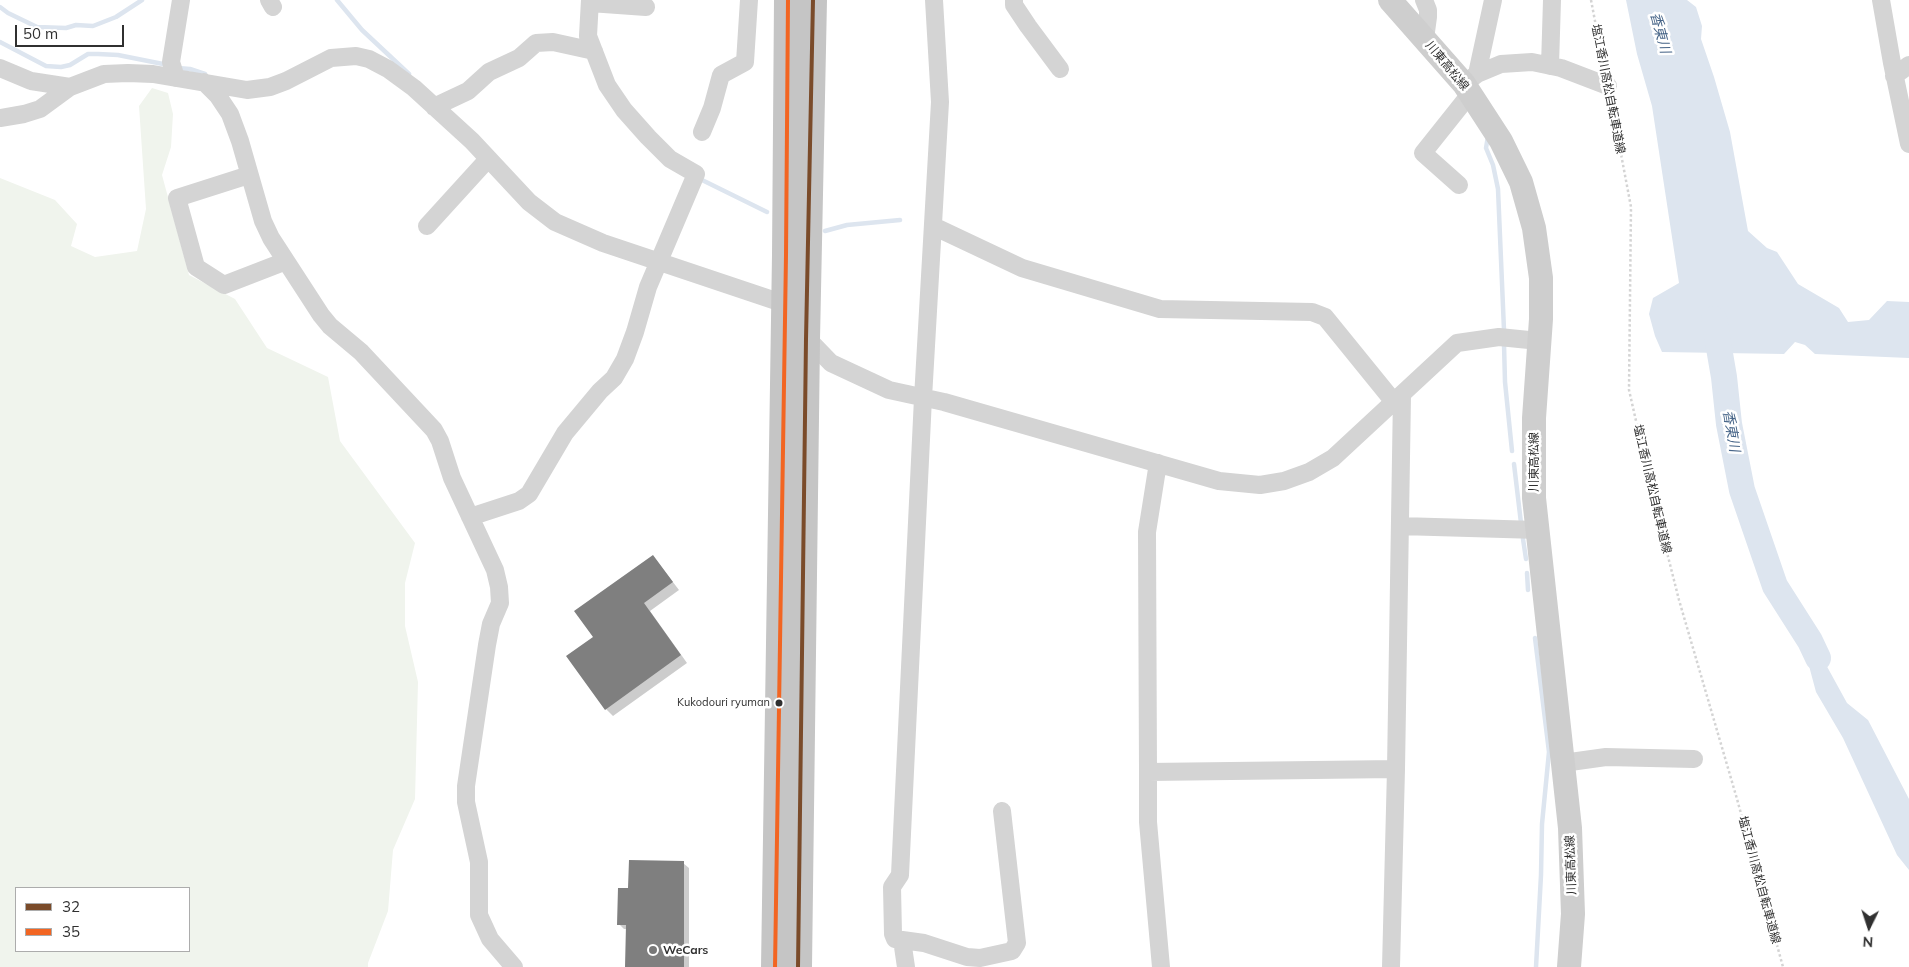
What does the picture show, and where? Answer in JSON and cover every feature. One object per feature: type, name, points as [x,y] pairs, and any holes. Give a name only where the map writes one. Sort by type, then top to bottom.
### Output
[{"type":"highway","points":[[775,967],[788,0]]},
{"type":"highway","points":[[798,967],[806,340],[813,0]]},
{"type":"main road","name":"川東高松線","points":[[1390,0],[1425,39],[1470,84],[1521,182],[1531,219],[1541,278],[1534,418],[1534,498],[1563,764],[1570,847],[1572,914],[1570,967]]},
{"type":"street","points":[[176,78],[172,62],[182,0]]},
{"type":"street","points":[[702,132],[712,108],[721,75],[745,62],[749,0]]},
{"type":"street","points":[[934,0],[940,102],[923,398],[900,875],[892,886],[893,934],[895,939],[924,943],[967,957],[980,958],[1012,951],[1017,943],[1002,811]]},
{"type":"street","points":[[1014,0],[1014,5],[1060,69]]},
{"type":"street","points":[[1424,0],[1428,10],[1425,39]]},
{"type":"street","points":[[1459,185],[1423,153],[1470,84],[1493,0]]},
{"type":"street","points":[[1550,66],[1552,0]]},
{"type":"street","points":[[1881,0],[1894,76],[1909,144]]},
{"type":"street","points":[[470,517],[519,501],[528,494],[565,433],[600,391],[614,378],[625,359],[648,287],[696,174],[670,159],[624,110],[607,85],[588,36],[590,2],[646,7]]},
{"type":"street","points":[[434,107],[468,91],[489,72],[519,58],[536,44],[552,42],[594,51]]},
{"type":"street","points":[[0,118],[40,109],[70,87],[104,74],[128,73],[176,78],[248,90],[270,87],[286,81],[331,58],[356,56],[369,59],[388,69],[414,88],[488,159],[540,213],[555,222],[603,243],[785,304],[806,340],[831,363],[860,378],[889,390],[1219,480],[1260,485],[1284,481],[1309,472],[1333,458],[1457,343],[1499,337],[1539,341]]},
{"type":"street","points":[[1470,84],[1501,64],[1532,62],[1561,68],[1608,86]]},
{"type":"street","points":[[1894,76],[1909,66]]},
{"type":"street","points":[[0,68],[31,81],[70,87]]},
{"type":"street","points":[[203,81],[218,96],[230,114],[240,141],[263,221],[286,261],[330,326],[361,352],[434,430],[440,441],[452,478],[495,570],[500,603],[491,624],[487,645],[466,786],[466,802],[479,862],[479,914],[490,939],[514,967]]},
{"type":"street","points":[[427,226],[488,159]]},
{"type":"street","points":[[249,175],[176,198],[196,267],[224,285],[286,261]]},
{"type":"street","points":[[933,226],[1022,268],[1160,309],[1312,312],[1325,317],[1398,398],[1400,526],[1392,967]]},
{"type":"street","points":[[1158,463],[1147,532],[1148,822],[1161,967]]},
{"type":"street","points":[[1400,526],[1538,530]]},
{"type":"street","points":[[1563,764],[1606,757],[1694,759]]},
{"type":"street","points":[[1148,772],[1396,769]]},
{"type":"street","points":[[902,940],[906,967]]},
{"type":"path","name":"塩江香川高松自転車道線","points":[[1590,0],[1631,208],[1629,390],[1679,600],[1738,799],[1783,967]]},
{"type":"shaded area","points":[[152,88],[168,93],[173,114],[171,147],[162,175],[189,275],[235,299],[267,348],[328,377],[340,441],[415,543],[405,583],[405,626],[418,682],[415,799],[393,850],[388,911],[368,967],[0,967],[0,178],[55,200],[77,224],[71,246],[95,257],[137,251],[146,209],[139,106]]},
{"type":"water","points":[[1626,0],[1687,0],[1696,7],[1702,26],[1701,39],[1730,132],[1748,231],[1767,248],[1777,252],[1798,284],[1839,308],[1848,322],[1869,320],[1887,301],[1909,302],[1909,358],[1815,354],[1805,345],[1795,342],[1784,354],[1662,352],[1649,314],[1653,298],[1679,283],[1652,106],[1637,54]]},
{"type":"water","points":[[1797,621],[1813,641],[1847,703],[1868,720],[1909,799],[1909,870],[1897,855],[1843,738],[1816,692]]},
{"type":"building","points":[[653,555],[673,582],[644,603],[681,655],[605,710],[566,656],[593,637],[574,611]]},
{"type":"building","points":[[629,860],[684,861],[684,967],[625,967],[626,925],[617,925],[618,888],[628,888]]},
{"type":"waterway","points":[[0,7],[37,27],[66,28],[76,25],[93,26],[116,17],[142,0]]},
{"type":"waterway","points":[[337,0],[362,30],[409,74]]},
{"type":"waterway","points":[[0,42],[46,66],[61,67],[70,65],[88,54],[118,55],[163,64]]},
{"type":"waterway","points":[[178,68],[190,69],[205,74]]},
{"type":"waterway","points":[[1488,136],[1486,148],[1493,165],[1498,189],[1504,330]]},
{"type":"waterway","points":[[702,180],[767,212]]},
{"type":"waterway","points":[[825,231],[847,225],[900,220]]},
{"type":"waterway","name":"香東川","points":[[1714,319],[1724,377],[1729,424],[1742,490],[1775,586],[1810,641],[1818,658]]},
{"type":"waterway","points":[[1504,344],[1505,382],[1512,451]]},
{"type":"waterway","points":[[1514,464],[1521,523]]},
{"type":"waterway","points":[[1523,539],[1526,559]]},
{"type":"waterway","points":[[1527,573],[1528,590]]},
{"type":"waterway","points":[[1535,638],[1549,752],[1542,824],[1536,967]]},
{"type":"transit line","name":"35","points":[[775,967],[788,0]]},
{"type":"transit line","name":"32","points":[[798,967],[806,339],[813,0]]},
{"type":"place","name":"Kukodouri ryuman","points":[[779,703]]},
{"type":"place","name":"WeCars","points":[[653,950]]}]
